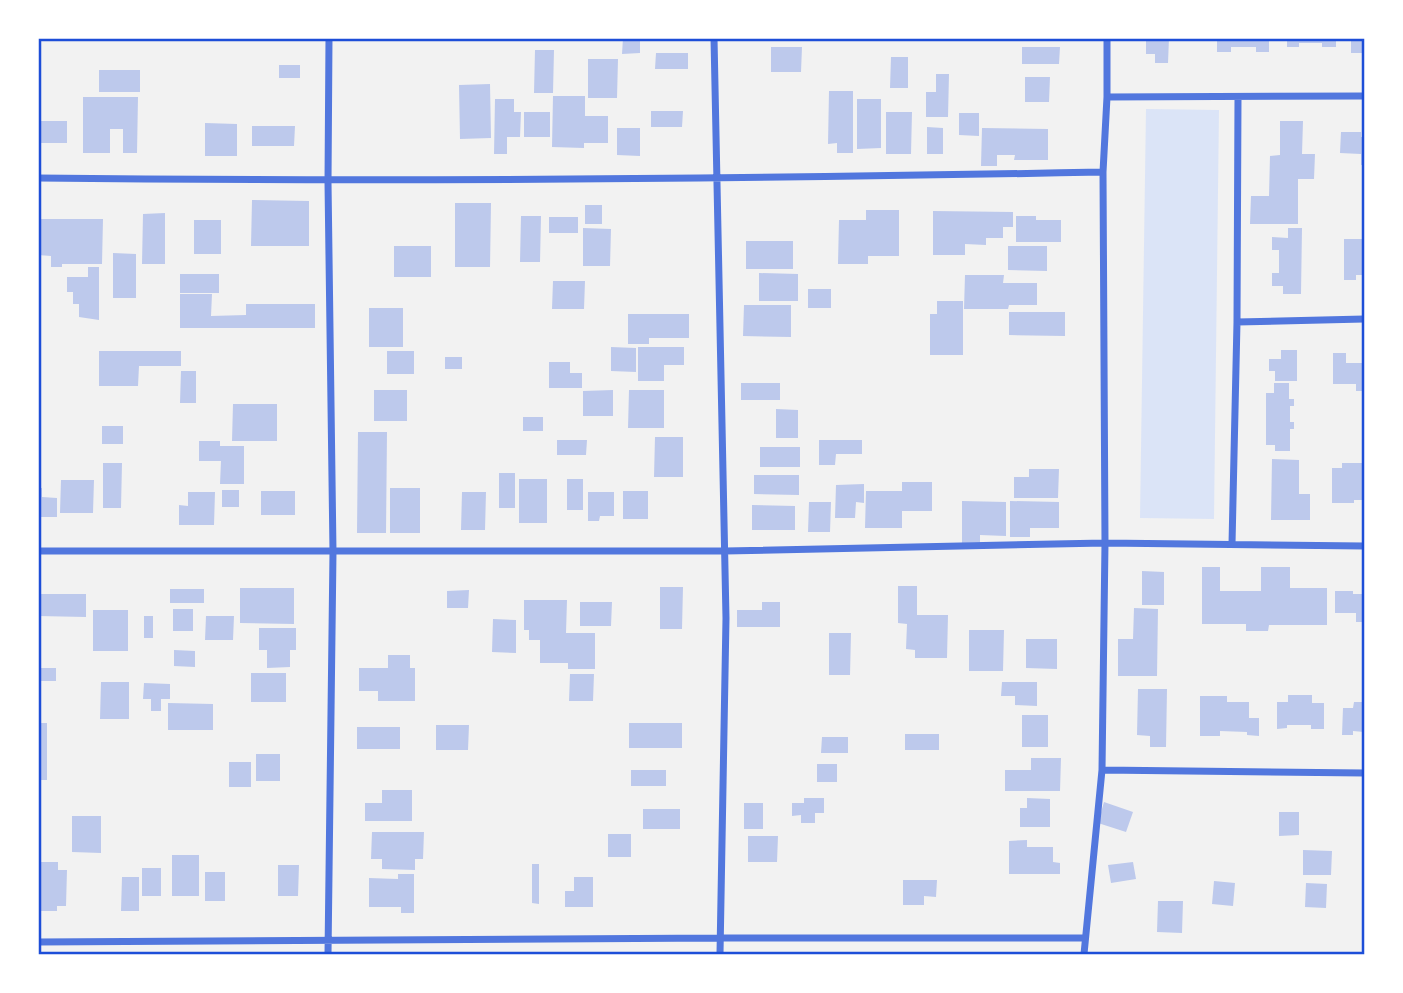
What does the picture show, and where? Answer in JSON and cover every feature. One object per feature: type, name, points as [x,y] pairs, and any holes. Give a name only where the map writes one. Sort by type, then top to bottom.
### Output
[{"type":"street","points":[[328,954],[333,552],[328,182],[330,38]]},
{"type":"street","points":[[714,38],[725,551],[720,954]]},
{"type":"street","points":[[1084,954],[1102,770],[1105,543],[1102,172],[1107,97],[1107,38]]},
{"type":"street","points":[[1107,97],[1364,96]]},
{"type":"street","points":[[1232,544],[1238,97]]},
{"type":"street","points":[[38,178],[328,182],[716,180],[1102,172]]},
{"type":"street","points":[[1237,322],[1364,319]]},
{"type":"street","points":[[38,551],[725,551],[1105,543],[1364,546]]},
{"type":"street","points":[[1102,770],[1364,773]]},
{"type":"street","points":[[38,942],[328,942],[720,937],[1085,938]]},
{"type":"shaded area","points":[[1146,109],[1219,110],[1214,519],[1140,518]]},
{"type":"building","points":[[623,38],[640,38],[640,53],[622,54]]},
{"type":"building","points":[[1146,38],[1169,38],[1168,63],[1155,63],[1155,54],[1146,54]]},
{"type":"building","points":[[1217,38],[1269,38],[1269,52],[1256,52],[1256,47],[1231,47],[1231,52],[1217,52]]},
{"type":"building","points":[[1287,38],[1336,38],[1336,47],[1322,47],[1322,43],[1299,43],[1299,47],[1287,47]]},
{"type":"building","points":[[1351,38],[1364,38],[1364,53],[1351,53]]},
{"type":"building","points":[[771,47],[802,47],[801,72],[771,72]]},
{"type":"building","points":[[1022,47],[1060,47],[1059,64],[1022,64]]},
{"type":"building","points":[[535,50],[554,50],[553,93],[534,93]]},
{"type":"building","points":[[656,53],[688,53],[688,69],[655,69]]},
{"type":"building","points":[[891,57],[908,57],[908,88],[890,88]]},
{"type":"building","points":[[588,59],[618,59],[617,98],[588,98]]},
{"type":"building","points":[[279,65],[300,65],[300,78],[279,78]]},
{"type":"building","points":[[99,70],[140,70],[140,92],[99,92]]},
{"type":"building","points":[[936,74],[949,74],[948,117],[926,117],[926,92],[936,92]]},
{"type":"building","points":[[1025,77],[1050,77],[1049,102],[1025,102]]},
{"type":"building","points":[[490,84],[491,138],[460,139],[459,85]]},
{"type":"building","points":[[829,91],[853,91],[853,153],[837,153],[837,143],[828,144]]},
{"type":"building","points":[[553,96],[585,96],[585,116],[608,116],[608,143],[584,143],[584,148],[552,147]]},
{"type":"building","points":[[83,97],[138,97],[137,153],[123,153],[123,129],[110,129],[110,153],[83,153]]},
{"type":"building","points":[[495,99],[514,99],[514,112],[521,112],[520,137],[507,137],[507,154],[494,154]]},
{"type":"building","points":[[857,99],[881,99],[881,148],[857,149]]},
{"type":"building","points":[[651,111],[683,111],[682,127],[651,127]]},
{"type":"building","points":[[524,112],[550,112],[550,137],[524,137]]},
{"type":"building","points":[[886,112],[912,112],[911,154],[886,154]]},
{"type":"building","points":[[959,113],[979,113],[979,136],[959,135]]},
{"type":"building","points":[[38,121],[67,121],[67,143],[38,143]]},
{"type":"building","points":[[1280,121],[1303,121],[1302,154],[1315,154],[1314,179],[1298,179],[1298,224],[1250,224],[1251,196],[1269,196],[1270,156],[1280,155]]},
{"type":"building","points":[[205,123],[237,124],[237,156],[205,156]]},
{"type":"building","points":[[252,126],[295,126],[294,146],[252,146]]},
{"type":"building","points":[[927,127],[943,128],[943,154],[927,154]]},
{"type":"building","points":[[617,128],[640,128],[640,156],[617,155]]},
{"type":"building","points":[[982,128],[1048,129],[1048,160],[1014,160],[1015,155],[997,155],[997,166],[981,166]]},
{"type":"building","points":[[1341,132],[1361,132],[1361,137],[1364,137],[1364,165],[1361,165],[1361,154],[1340,153]]},
{"type":"building","points":[[252,200],[309,201],[309,246],[251,246]]},
{"type":"building","points":[[455,203],[491,203],[490,267],[455,267]]},
{"type":"building","points":[[585,205],[602,205],[602,224],[585,224]]},
{"type":"building","points":[[866,210],[899,210],[899,256],[868,256],[868,264],[838,264],[839,220],[866,220]]},
{"type":"building","points":[[933,211],[1013,212],[1013,227],[1003,227],[1003,238],[986,238],[986,245],[965,244],[965,255],[933,255]]},
{"type":"building","points":[[165,213],[165,264],[142,264],[143,214]]},
{"type":"building","points":[[521,216],[541,216],[540,262],[520,262]]},
{"type":"building","points":[[1016,216],[1036,216],[1036,220],[1061,220],[1061,242],[1016,242]]},
{"type":"building","points":[[549,217],[578,217],[578,233],[549,233]]},
{"type":"building","points":[[38,219],[103,219],[102,264],[62,264],[62,267],[51,267],[51,256],[38,255]]},
{"type":"building","points":[[194,220],[221,220],[221,254],[194,254]]},
{"type":"building","points":[[583,228],[611,229],[610,266],[583,266]]},
{"type":"building","points":[[1288,228],[1302,228],[1301,294],[1283,294],[1283,286],[1272,286],[1272,273],[1279,273],[1279,250],[1272,250],[1272,237],[1288,238]]},
{"type":"building","points":[[1344,239],[1363,239],[1364,275],[1356,275],[1356,280],[1344,280]]},
{"type":"building","points":[[746,241],[793,241],[793,269],[746,269]]},
{"type":"building","points":[[394,246],[431,246],[431,277],[394,277]]},
{"type":"building","points":[[1008,246],[1047,246],[1047,271],[1008,270]]},
{"type":"building","points":[[113,253],[136,254],[136,298],[113,298]]},
{"type":"building","points":[[88,267],[99,267],[99,320],[79,317],[79,304],[73,304],[73,292],[67,292],[67,277],[88,277]]},
{"type":"building","points":[[759,273],[798,274],[798,301],[759,301]]},
{"type":"building","points":[[180,274],[219,274],[219,293],[180,293]]},
{"type":"building","points":[[965,275],[1004,275],[1003,283],[1037,283],[1037,305],[1009,305],[1008,309],[964,309]]},
{"type":"building","points":[[553,281],[585,281],[584,309],[552,309]]},
{"type":"building","points":[[808,289],[831,289],[831,308],[808,308]]},
{"type":"building","points":[[180,294],[212,294],[211,316],[246,315],[246,304],[315,304],[315,328],[180,328]]},
{"type":"building","points":[[937,301],[963,301],[963,355],[930,355],[930,314],[937,314]]},
{"type":"building","points":[[744,305],[791,305],[791,337],[743,336]]},
{"type":"building","points":[[369,308],[403,308],[403,347],[369,347]]},
{"type":"building","points":[[1009,312],[1065,312],[1065,336],[1009,335]]},
{"type":"building","points":[[628,314],[689,314],[689,338],[649,338],[649,344],[628,344]]},
{"type":"building","points":[[611,347],[636,348],[636,372],[611,371]]},
{"type":"building","points":[[638,347],[684,347],[684,365],[664,365],[664,381],[638,381]]},
{"type":"building","points":[[1281,350],[1297,350],[1297,381],[1275,381],[1275,371],[1269,371],[1269,359],[1281,359]]},
{"type":"building","points":[[99,351],[181,351],[181,366],[139,366],[138,386],[99,386]]},
{"type":"building","points":[[387,351],[414,351],[414,374],[387,374]]},
{"type":"building","points":[[1333,353],[1346,353],[1346,363],[1364,363],[1364,391],[1356,391],[1356,384],[1333,384]]},
{"type":"building","points":[[445,357],[462,357],[462,369],[445,369]]},
{"type":"building","points":[[549,362],[570,362],[570,373],[582,373],[582,388],[549,388]]},
{"type":"building","points":[[181,371],[196,371],[196,403],[180,403]]},
{"type":"building","points":[[741,383],[780,383],[780,400],[741,400]]},
{"type":"building","points":[[1274,383],[1289,383],[1289,399],[1294,399],[1294,406],[1290,406],[1290,422],[1294,422],[1294,429],[1290,429],[1290,451],[1275,451],[1275,445],[1266,445],[1266,393],[1274,393]]},
{"type":"building","points":[[374,390],[407,390],[407,421],[374,421]]},
{"type":"building","points":[[613,390],[613,416],[583,416],[583,391]]},
{"type":"building","points":[[629,390],[664,390],[664,428],[628,428]]},
{"type":"building","points":[[233,404],[277,404],[277,441],[232,441]]},
{"type":"building","points":[[776,409],[798,410],[798,438],[776,438]]},
{"type":"building","points":[[523,417],[543,417],[543,431],[523,431]]},
{"type":"building","points":[[102,426],[123,426],[123,444],[102,444]]},
{"type":"building","points":[[358,432],[387,432],[386,533],[357,533]]},
{"type":"building","points":[[655,437],[683,437],[683,477],[654,477]]},
{"type":"building","points":[[557,440],[587,440],[586,455],[557,455]]},
{"type":"building","points":[[819,440],[862,440],[862,454],[836,454],[835,465],[819,465]]},
{"type":"building","points":[[199,441],[220,441],[220,446],[244,446],[244,484],[220,484],[221,461],[199,461]]},
{"type":"building","points":[[760,447],[800,447],[800,467],[760,467]]},
{"type":"building","points":[[1272,459],[1299,460],[1299,494],[1310,494],[1310,520],[1271,520]]},
{"type":"building","points":[[103,463],[122,463],[121,508],[103,508]]},
{"type":"building","points":[[1342,463],[1363,463],[1364,500],[1332,503],[1332,468],[1342,468]]},
{"type":"building","points":[[1029,469],[1059,469],[1058,498],[1014,498],[1014,477],[1029,477]]},
{"type":"building","points":[[499,473],[515,473],[515,508],[499,508]]},
{"type":"building","points":[[754,475],[799,475],[799,495],[754,494]]},
{"type":"building","points":[[519,479],[547,479],[547,523],[519,523]]},
{"type":"building","points":[[567,479],[583,479],[583,510],[567,510]]},
{"type":"building","points":[[61,480],[94,480],[93,513],[60,513]]},
{"type":"building","points":[[902,482],[932,482],[932,511],[902,511],[902,528],[865,528],[866,491],[902,491]]},
{"type":"building","points":[[864,484],[864,503],[856,502],[855,518],[835,518],[836,485]]},
{"type":"building","points":[[38,488],[42,488],[42,497],[57,498],[57,517],[38,517]]},
{"type":"building","points":[[390,488],[420,488],[420,533],[390,533]]},
{"type":"building","points":[[222,490],[239,490],[239,507],[222,507]]},
{"type":"building","points":[[261,491],[295,491],[295,515],[261,515]]},
{"type":"building","points":[[623,491],[648,491],[648,519],[623,519]]},
{"type":"building","points":[[188,492],[215,492],[214,525],[179,525],[179,505],[188,506]]},
{"type":"building","points":[[462,492],[486,492],[485,530],[461,530]]},
{"type":"building","points":[[588,492],[614,492],[614,516],[600,516],[599,521],[588,521]]},
{"type":"building","points":[[962,501],[1006,502],[1006,536],[980,535],[980,542],[962,543]]},
{"type":"building","points":[[1010,501],[1059,502],[1059,528],[1030,528],[1030,537],[1010,537]]},
{"type":"building","points":[[809,502],[831,502],[830,532],[808,532]]},
{"type":"building","points":[[752,505],[795,506],[795,530],[752,530]]},
{"type":"building","points":[[1202,567],[1220,567],[1220,591],[1261,591],[1261,567],[1290,567],[1290,588],[1327,588],[1327,625],[1269,625],[1268,631],[1246,631],[1246,624],[1202,624]]},
{"type":"building","points":[[1142,571],[1164,572],[1164,605],[1142,605]]},
{"type":"building","points":[[898,586],[917,586],[917,615],[948,615],[947,658],[915,658],[915,650],[906,649],[907,624],[898,623]]},
{"type":"building","points":[[660,587],[683,587],[682,629],[660,629]]},
{"type":"building","points":[[240,588],[294,588],[294,624],[240,623]]},
{"type":"building","points":[[170,589],[204,589],[204,603],[170,603]]},
{"type":"building","points":[[469,590],[468,608],[447,608],[447,591]]},
{"type":"building","points":[[1335,591],[1364,594],[1364,622],[1356,622],[1356,613],[1335,613]]},
{"type":"building","points":[[38,594],[86,594],[86,617],[38,616]]},
{"type":"building","points":[[524,600],[567,600],[566,633],[595,633],[595,669],[568,669],[568,663],[540,663],[540,640],[529,640],[529,630],[524,630]]},
{"type":"building","points":[[580,602],[612,602],[611,626],[580,626]]},
{"type":"building","points":[[762,602],[780,602],[780,627],[737,627],[737,610],[762,610]]},
{"type":"building","points":[[1134,608],[1158,609],[1157,676],[1118,676],[1118,639],[1133,639]]},
{"type":"building","points":[[173,609],[193,609],[193,631],[173,631]]},
{"type":"building","points":[[93,610],[128,610],[128,651],[93,651]]},
{"type":"building","points":[[144,616],[153,616],[153,638],[144,638]]},
{"type":"building","points":[[206,616],[234,616],[233,640],[205,640]]},
{"type":"building","points":[[493,619],[516,620],[516,653],[492,652]]},
{"type":"building","points":[[259,628],[296,628],[296,650],[290,650],[290,667],[267,668],[267,650],[259,650]]},
{"type":"building","points":[[969,630],[1004,630],[1003,671],[969,671]]},
{"type":"building","points":[[829,633],[851,633],[850,675],[829,675]]},
{"type":"building","points":[[1026,639],[1057,639],[1057,669],[1026,668]]},
{"type":"building","points":[[174,650],[195,651],[195,667],[174,666]]},
{"type":"building","points":[[388,655],[410,655],[410,668],[415,668],[415,701],[378,701],[378,691],[359,691],[359,668],[388,668]]},
{"type":"building","points":[[38,668],[56,668],[56,681],[38,681]]},
{"type":"building","points":[[251,673],[286,673],[286,702],[251,702]]},
{"type":"building","points":[[570,674],[594,674],[593,701],[569,701]]},
{"type":"building","points":[[101,682],[129,682],[129,719],[100,719]]},
{"type":"building","points":[[1002,682],[1037,682],[1037,706],[1015,705],[1015,696],[1001,696]]},
{"type":"building","points":[[144,683],[170,684],[170,699],[161,699],[161,711],[151,711],[151,699],[143,699]]},
{"type":"building","points":[[1138,689],[1167,689],[1166,747],[1150,747],[1150,736],[1137,735]]},
{"type":"building","points":[[1288,695],[1312,695],[1312,703],[1324,703],[1324,729],[1311,729],[1311,725],[1287,725],[1287,728],[1277,729],[1277,702],[1288,702]]},
{"type":"building","points":[[1200,696],[1227,696],[1227,702],[1249,702],[1249,718],[1259,718],[1259,736],[1247,735],[1247,732],[1220,731],[1220,736],[1200,736]]},
{"type":"building","points":[[1354,702],[1364,702],[1364,732],[1353,731],[1353,735],[1342,735],[1343,708],[1353,708]]},
{"type":"building","points":[[168,703],[213,704],[213,730],[168,730]]},
{"type":"building","points":[[1022,715],[1048,715],[1048,747],[1022,747]]},
{"type":"building","points":[[38,723],[47,723],[47,780],[38,780]]},
{"type":"building","points":[[629,723],[682,723],[682,748],[629,748]]},
{"type":"building","points":[[436,725],[469,725],[468,750],[436,750]]},
{"type":"building","points":[[357,727],[400,727],[400,749],[357,749]]},
{"type":"building","points":[[905,734],[939,734],[939,750],[905,750]]},
{"type":"building","points":[[822,737],[848,737],[848,753],[821,753]]},
{"type":"building","points":[[256,754],[280,754],[280,781],[256,781]]},
{"type":"building","points":[[1031,758],[1061,758],[1060,791],[1005,791],[1005,770],[1031,770]]},
{"type":"building","points":[[229,762],[251,762],[251,787],[229,787]]},
{"type":"building","points":[[817,764],[837,764],[837,782],[817,782]]},
{"type":"building","points":[[631,770],[666,770],[666,786],[631,786]]},
{"type":"building","points":[[382,790],[412,790],[412,821],[365,821],[365,803],[382,803]]},
{"type":"building","points":[[804,798],[824,798],[824,813],[815,813],[815,823],[801,823],[801,815],[792,816],[792,803],[804,803]]},
{"type":"building","points":[[1027,798],[1050,799],[1050,827],[1020,827],[1020,808],[1027,808]]},
{"type":"building","points":[[1104,802],[1133,812],[1126,832],[1098,823]]},
{"type":"building","points":[[744,803],[763,803],[763,829],[744,829]]},
{"type":"building","points":[[643,809],[680,809],[680,829],[643,829]]},
{"type":"building","points":[[1279,812],[1299,812],[1299,835],[1279,836]]},
{"type":"building","points":[[72,816],[101,816],[101,853],[72,852]]},
{"type":"building","points":[[372,832],[424,832],[423,859],[415,859],[415,870],[382,869],[382,859],[371,859]]},
{"type":"building","points":[[608,834],[631,834],[631,857],[608,857]]},
{"type":"building","points":[[748,836],[778,836],[777,862],[748,862]]},
{"type":"building","points":[[1027,840],[1027,847],[1053,847],[1053,862],[1060,863],[1060,874],[1009,874],[1009,841]]},
{"type":"building","points":[[1303,850],[1332,851],[1331,875],[1303,875]]},
{"type":"building","points":[[172,855],[199,855],[199,896],[172,896]]},
{"type":"building","points":[[39,862],[58,862],[58,870],[67,870],[66,906],[57,906],[57,911],[38,911]]},
{"type":"building","points":[[1133,862],[1136,879],[1111,883],[1108,865]]},
{"type":"building","points":[[532,864],[539,864],[539,904],[532,903]]},
{"type":"building","points":[[278,865],[299,865],[298,896],[278,896]]},
{"type":"building","points":[[142,868],[161,868],[161,896],[142,896]]},
{"type":"building","points":[[205,872],[225,872],[225,901],[205,901]]},
{"type":"building","points":[[398,874],[414,874],[414,913],[401,913],[401,907],[369,907],[369,878],[398,879]]},
{"type":"building","points":[[122,877],[139,877],[139,911],[121,911]]},
{"type":"building","points":[[574,877],[593,877],[593,907],[565,907],[565,891],[574,891]]},
{"type":"building","points":[[903,880],[937,880],[936,897],[924,896],[924,905],[903,905]]},
{"type":"building","points":[[1214,881],[1235,883],[1233,906],[1212,904]]},
{"type":"building","points":[[1306,883],[1327,884],[1326,908],[1305,907]]},
{"type":"building","points":[[1158,901],[1183,901],[1182,933],[1157,932]]}]
